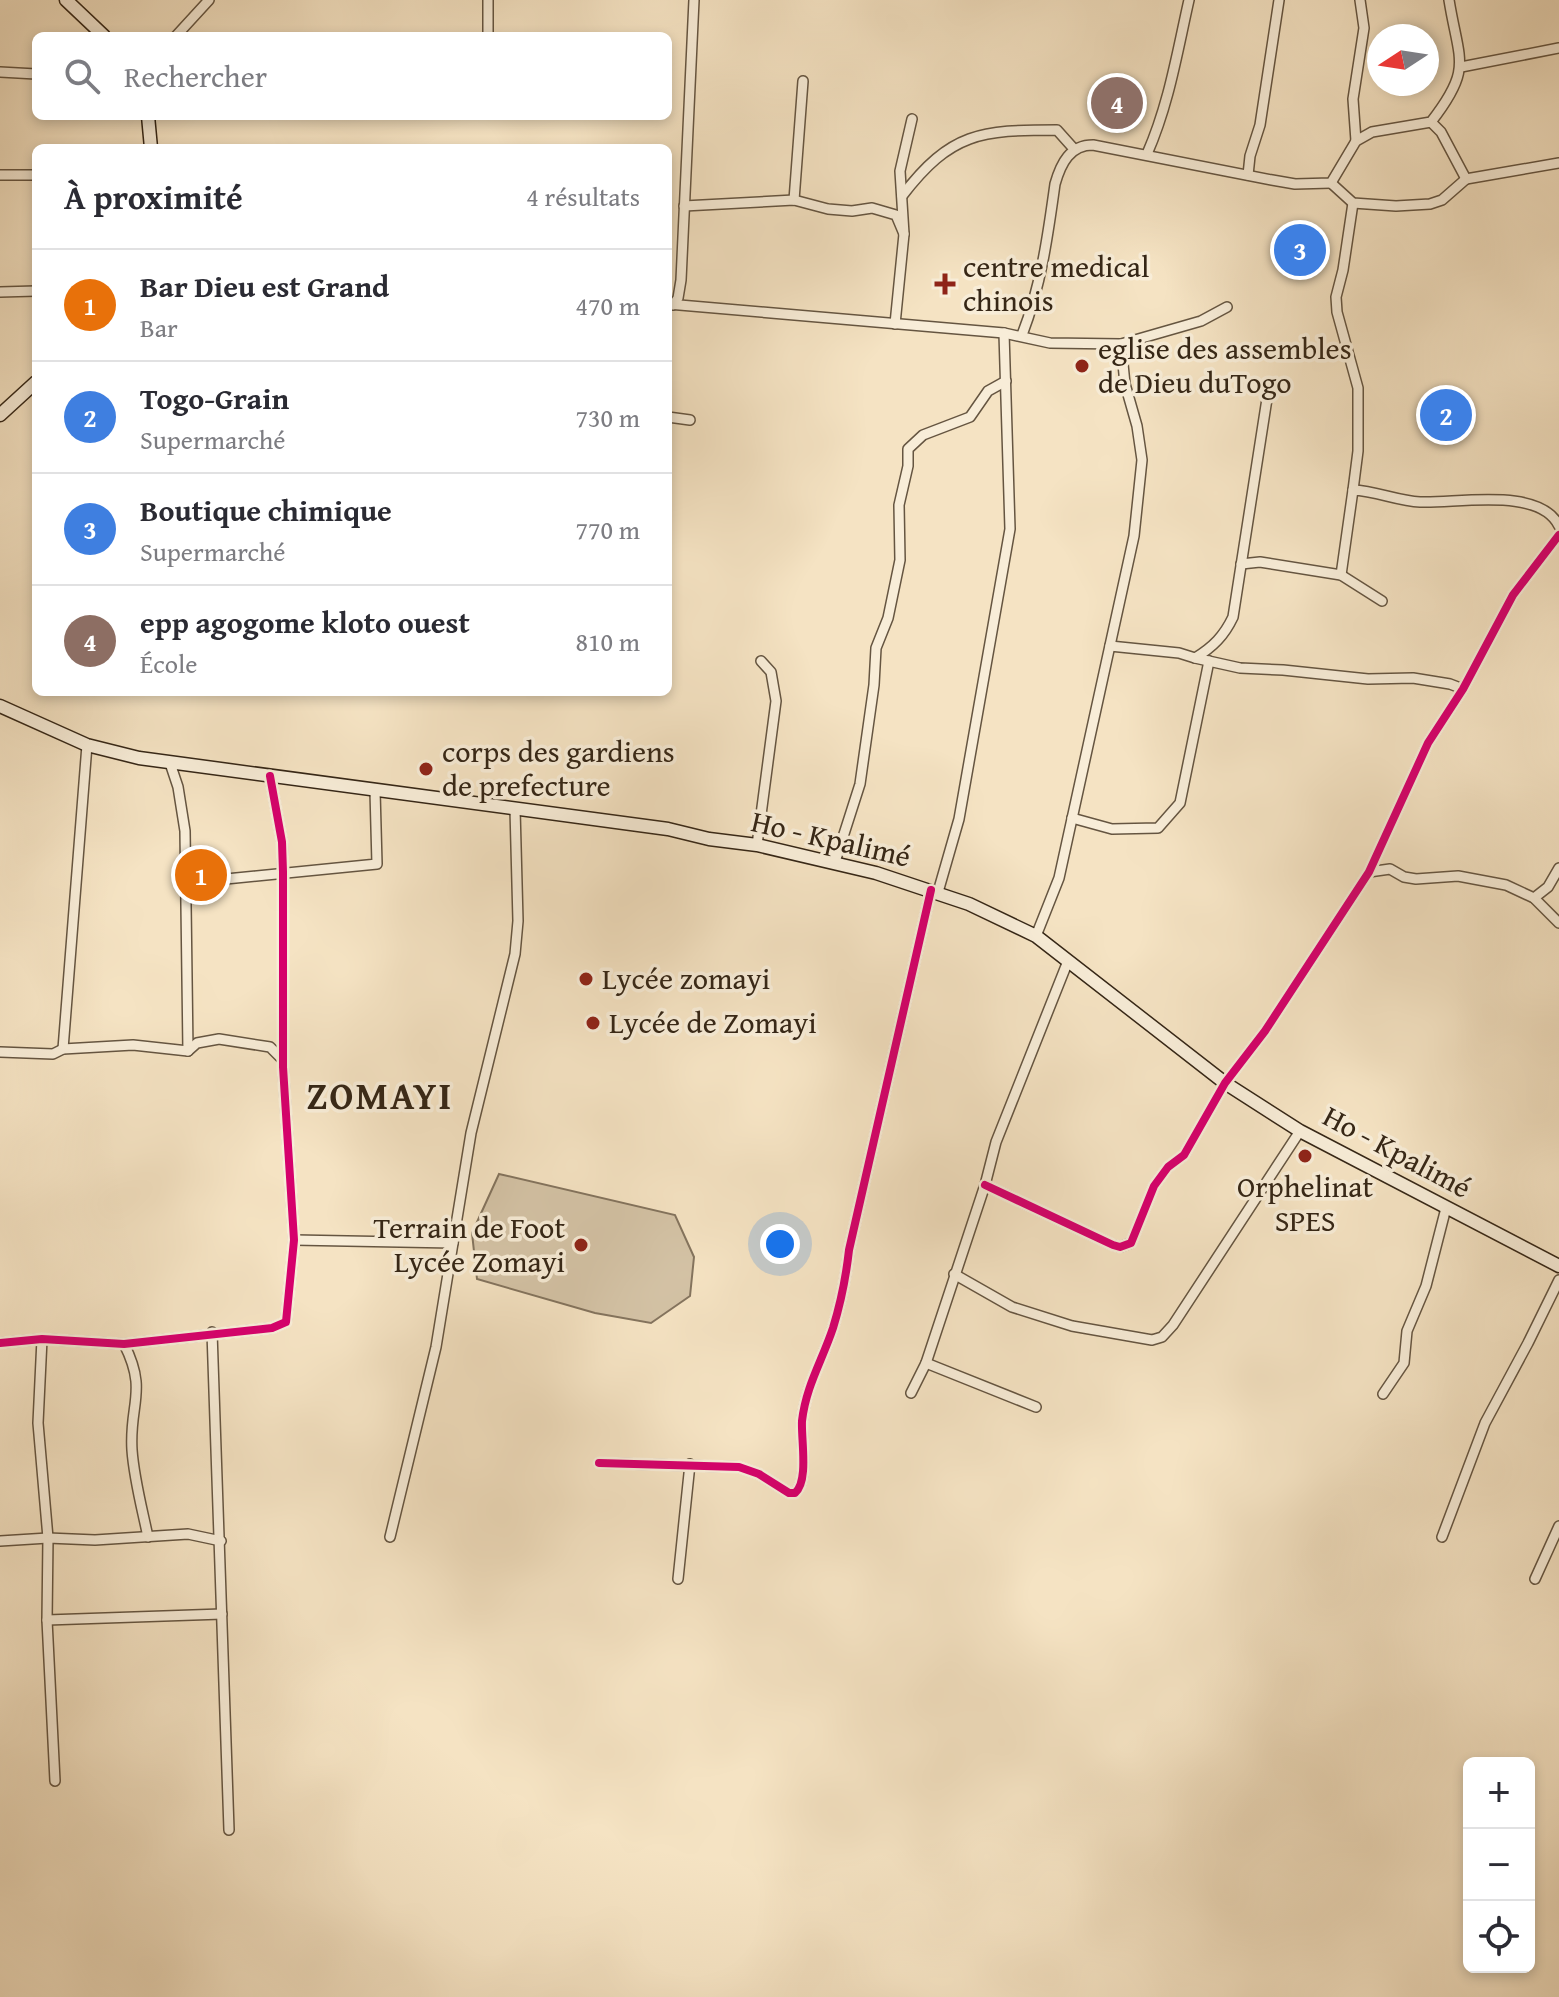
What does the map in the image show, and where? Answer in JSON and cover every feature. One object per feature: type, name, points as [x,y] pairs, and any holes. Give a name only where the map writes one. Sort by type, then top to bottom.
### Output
[{"type":"main road","points":[[66,0],[100,32]]},
{"type":"main road","points":[[148,120],[151,144]]},
{"type":"main road","points":[[0,415],[32,386]]},
{"type":"main road","name":"Ho - Kpalimé","points":[[0,706],[87,745],[170,763],[668,829],[835,862],[935,891],[1036,936],[1225,1083],[1300,1131],[1559,1266]]},
{"type":"street","points":[[488,0],[488,32]]},
{"type":"street","points":[[672,303],[678,298],[681,280],[694,0]]},
{"type":"street","points":[[1147,154],[1162,121],[1174,79],[1189,0]]},
{"type":"street","points":[[1248,175],[1250,156],[1260,125],[1279,0]]},
{"type":"street","points":[[1356,141],[1353,99],[1364,28],[1360,0]]},
{"type":"street","points":[[1331,183],[1356,141],[1372,132],[1431,122],[1457,84],[1461,67],[1449,0]]},
{"type":"street","points":[[179,32],[206,1]]},
{"type":"street","points":[[1461,67],[1559,48]]},
{"type":"street","points":[[0,72],[32,74]]},
{"type":"street","points":[[794,200],[803,81]]},
{"type":"street","points":[[895,324],[904,234],[900,171],[912,119]]},
{"type":"street","points":[[1431,122],[1441,132],[1466,179]]},
{"type":"street","points":[[902,197],[917,177],[953,145],[983,133],[1057,130],[1074,149]]},
{"type":"street","points":[[1022,335],[1042,269],[1059,170],[1074,149],[1081,145],[1147,154],[1295,184],[1331,183],[1353,203],[1385,206],[1430,204],[1442,200],[1466,179],[1559,163]]},
{"type":"street","points":[[0,175],[32,175]]},
{"type":"street","points":[[684,206],[794,200],[828,209],[852,211],[872,208],[896,215],[904,234]]},
{"type":"street","points":[[1341,575],[1358,451],[1358,388],[1337,312],[1336,297],[1353,203]]},
{"type":"street","points":[[0,292],[32,291]]},
{"type":"street","points":[[672,304],[1004,333],[1050,343],[1121,344],[1201,321],[1227,307]]},
{"type":"street","points":[[599,1463],[739,1467],[759,1474],[789,1493],[800,1489],[803,1477],[802,1424],[807,1389],[832,1329],[846,1278],[849,1250],[935,891],[959,819],[1010,529],[1004,333]]},
{"type":"street","points":[[1036,936],[1059,878],[1131,561],[1141,472],[1140,439],[1125,384],[1121,344]]},
{"type":"street","points":[[835,862],[860,784],[876,648],[888,618],[900,560],[898,516],[908,466],[908,449],[923,435],[970,417],[988,391],[1006,381]]},
{"type":"street","points":[[1195,658],[1212,647],[1225,633],[1233,617],[1269,386]]},
{"type":"street","points":[[672,418],[690,420]]},
{"type":"street","points":[[1353,490],[1372,491],[1419,502],[1479,499],[1529,505],[1555,517],[1559,526]]},
{"type":"street","points":[[985,1185],[1105,1242],[1126,1247],[1136,1236],[1154,1186],[1168,1167],[1184,1155],[1225,1083],[1265,1031],[1369,872],[1428,743],[1463,689],[1513,595],[1559,535]]},
{"type":"street","points":[[1241,564],[1260,562],[1341,575],[1382,601]]},
{"type":"street","points":[[1110,646],[1179,653],[1240,668],[1368,679],[1413,678],[1463,689]]},
{"type":"street","points":[[757,845],[776,701],[771,672],[761,661]]},
{"type":"street","points":[[1072,818],[1112,829],[1158,828],[1180,803],[1209,661]]},
{"type":"street","points":[[63,1049],[87,745]]},
{"type":"street","points":[[170,763],[178,787],[185,831],[188,1051]]},
{"type":"street","points":[[0,1343],[42,1339],[124,1344],[212,1332],[272,1328],[286,1322],[294,1240],[283,1060],[282,842],[270,776]]},
{"type":"street","points":[[186,883],[377,864],[375,791]]},
{"type":"street","points":[[390,1537],[436,1347],[471,1133],[515,954],[518,921],[515,809]]},
{"type":"street","points":[[1534,898],[1548,887],[1559,868]]},
{"type":"street","points":[[1369,872],[1390,869],[1404,877],[1416,879],[1458,876],[1506,885],[1534,898],[1559,923]]},
{"type":"street","points":[[911,1393],[926,1363],[985,1185],[996,1142],[1068,961]]},
{"type":"street","points":[[0,1052],[53,1054],[63,1049],[133,1045],[188,1051],[197,1043],[219,1039],[270,1047],[283,1060]]},
{"type":"street","points":[[954,1274],[1012,1307],[1043,1318],[1141,1340],[1162,1337],[1173,1325],[1300,1131]]},
{"type":"street","points":[[1383,1394],[1404,1363],[1407,1331],[1426,1286],[1446,1208]]},
{"type":"street","points":[[294,1240],[453,1243]]},
{"type":"street","points":[[1442,1537],[1485,1423],[1559,1280]]},
{"type":"street","points":[[212,1332],[229,1830]]},
{"type":"street","points":[[42,1339],[38,1423],[48,1538],[47,1620],[55,1781]]},
{"type":"street","points":[[124,1344],[135,1365],[137,1383],[132,1447],[148,1537]]},
{"type":"street","points":[[926,1363],[1036,1407]]},
{"type":"street","points":[[678,1579],[690,1464]]},
{"type":"street","points":[[1535,1579],[1559,1526]]},
{"type":"street","points":[[0,1541],[48,1538],[95,1540],[188,1534],[221,1541]]},
{"type":"street","points":[[47,1620],[222,1614]]},
{"type":"shaded area","name":"Terrain de Foot Lycée Zomayi","points":[[499,1174],[675,1215],[694,1257],[690,1296],[651,1323],[595,1313],[477,1279],[472,1233]]},
{"type":"cycle path","points":[[985,1185],[1113,1245],[1120,1247],[1131,1243],[1154,1186],[1168,1167],[1184,1155],[1225,1083],[1265,1031],[1369,872],[1428,743],[1463,689],[1513,595],[1559,535]]},
{"type":"cycle path","points":[[0,1343],[42,1339],[124,1344],[272,1328],[286,1322],[294,1240],[283,1067],[282,842],[270,776]]},
{"type":"cycle path","points":[[599,1463],[739,1467],[759,1474],[789,1493],[795,1493],[799,1487],[803,1470],[804,1408],[838,1309],[931,890]]},
{"type":"place","name":"epp agogome kloto ouest","points":[[1117,103]]},
{"type":"place","name":"Boutique chimique","points":[[1300,250]]},
{"type":"place","name":"centre medical chinois","points":[[945,284]]},
{"type":"place","name":"eglise des assembles de Dieu duTogo","points":[[1082,366]]},
{"type":"place","name":"Togo-Grain","points":[[1446,415]]},
{"type":"place","name":"corps des gardiens de prefecture","points":[[426,769]]},
{"type":"place","name":"Bar Dieu est Grand","points":[[201,875]]},
{"type":"place","name":"Lycée zomayi","points":[[586,979]]},
{"type":"place","name":"Lycée de Zomayi","points":[[593,1023]]},
{"type":"place","name":"Orphelinat SPES","points":[[1305,1156]]},
{"type":"place","name":"Terrain de Foot Lycée Zomayi","points":[[581,1245]]},
{"type":"district","name":"ZOMAYI","points":[[380,1096]]}]
